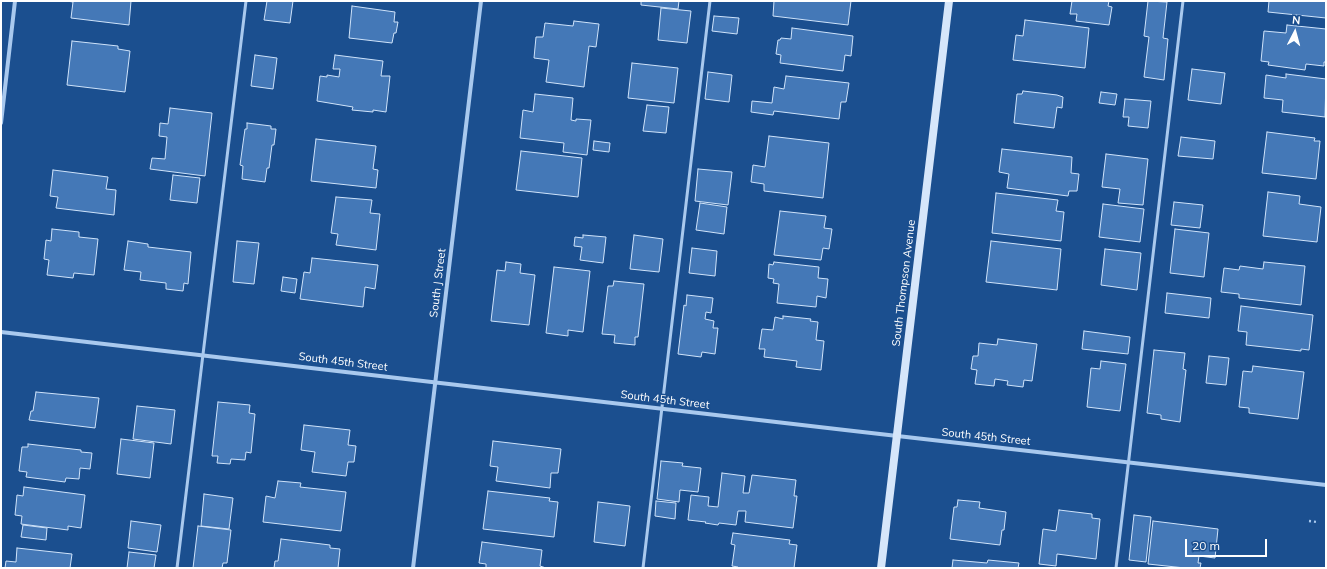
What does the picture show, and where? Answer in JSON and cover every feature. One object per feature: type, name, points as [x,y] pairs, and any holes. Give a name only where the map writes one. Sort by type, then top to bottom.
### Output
[{"type":"main road","name":"South Thompson Avenue","points":[[881,568],[949,1]]},
{"type":"street","points":[[1,122],[15,1]]},
{"type":"street","name":"South J Street","points":[[413,568],[481,1]]},
{"type":"street","name":"South 45th Street","points":[[1,332],[1326,485]]},
{"type":"lane","points":[[177,568],[246,1]]},
{"type":"lane","points":[[643,568],[710,1]]},
{"type":"lane","points":[[1116,568],[1183,1]]},
{"type":"path","points":[[1309,521],[1317,522]]},
{"type":"building","points":[[67,1],[131,1],[129,25],[71,18],[73,2]]},
{"type":"building","points":[[267,1],[293,1],[290,23],[264,20]]},
{"type":"building","points":[[641,1],[679,1],[678,9],[641,5]]},
{"type":"building","points":[[774,1],[851,1],[848,25],[773,16]]},
{"type":"building","points":[[1072,1],[1109,1],[1108,6],[1112,7],[1109,25],[1076,21],[1077,14],[1070,14]]},
{"type":"building","points":[[1148,1],[1167,2],[1163,38],[1168,39],[1164,80],[1144,77],[1149,37],[1144,36]]},
{"type":"building","points":[[1269,1],[1326,1],[1326,18],[1268,12]]},
{"type":"building","points":[[352,6],[395,12],[394,22],[398,22],[392,43],[349,38]]},
{"type":"building","points":[[661,8],[691,11],[687,43],[658,40]]},
{"type":"building","points":[[714,16],[739,18],[737,34],[712,31]]},
{"type":"building","points":[[1025,20],[1089,28],[1085,68],[1013,60],[1016,35],[1023,36]]},
{"type":"building","points":[[574,21],[599,24],[596,47],[589,46],[584,87],[546,82],[549,60],[534,58],[536,37],[543,37],[545,23],[573,26]]},
{"type":"building","points":[[1287,25],[1326,29],[1326,62],[1324,62],[1324,66],[1306,64],[1305,70],[1268,65],[1269,62],[1261,61],[1264,31],[1286,33]]},
{"type":"building","points":[[792,28],[853,36],[851,56],[845,55],[843,71],[780,63],[781,55],[776,54],[778,40],[781,38],[791,39]]},
{"type":"building","points":[[72,41],[118,46],[118,49],[130,51],[125,92],[67,85]]},
{"type":"building","points":[[255,55],[277,58],[273,89],[251,86]]},
{"type":"building","points":[[335,55],[383,61],[381,76],[390,76],[386,112],[373,110],[373,112],[352,110],[353,107],[317,101],[320,76],[327,77],[327,75],[339,77],[340,69],[333,69]]},
{"type":"building","points":[[632,63],[678,68],[674,103],[628,98]]},
{"type":"building","points":[[1192,69],[1225,73],[1221,104],[1188,100]]},
{"type":"building","points":[[708,72],[732,75],[729,102],[705,99]]},
{"type":"building","points":[[1286,74],[1326,79],[1325,117],[1282,112],[1283,100],[1264,98],[1266,75],[1286,78]]},
{"type":"building","points":[[786,76],[849,83],[846,102],[841,102],[839,119],[774,111],[773,115],[751,112],[752,101],[772,103],[774,87],[784,89]]},
{"type":"building","points":[[1023,91],[1063,97],[1062,108],[1057,107],[1054,128],[1014,123],[1017,94],[1022,94]]},
{"type":"building","points":[[1101,92],[1117,94],[1115,105],[1099,103]]},
{"type":"building","points":[[535,94],[573,98],[571,120],[591,120],[587,155],[563,152],[564,143],[520,138],[523,110],[533,112]]},
{"type":"building","points":[[1125,99],[1151,101],[1148,128],[1128,126],[1129,117],[1123,117]]},
{"type":"building","points":[[647,105],[669,107],[666,133],[643,131]]},
{"type":"building","points":[[170,108],[212,113],[205,176],[150,169],[152,158],[165,159],[167,137],[159,136],[160,123],[168,124]]},
{"type":"building","points":[[247,123],[271,126],[271,129],[276,129],[274,145],[272,145],[269,168],[267,168],[265,182],[242,179],[243,166],[240,165]]},
{"type":"building","points":[[1267,132],[1315,138],[1314,141],[1320,141],[1316,179],[1262,173]]},
{"type":"building","points":[[769,136],[829,143],[823,198],[764,191],[764,184],[751,182],[753,165],[765,167]]},
{"type":"building","points":[[1181,137],[1215,141],[1213,159],[1178,156]]},
{"type":"building","points":[[316,139],[376,146],[373,169],[378,170],[376,188],[311,181]]},
{"type":"building","points":[[594,141],[610,143],[609,152],[593,150]]},
{"type":"building","points":[[1002,149],[1072,157],[1071,173],[1079,174],[1077,191],[1069,191],[1068,196],[1007,188],[1009,174],[999,172]]},
{"type":"building","points":[[521,151],[582,158],[578,197],[516,190]]},
{"type":"building","points":[[1106,154],[1148,159],[1143,205],[1118,203],[1120,189],[1102,187]]},
{"type":"building","points":[[698,169],[732,172],[728,205],[695,201]]},
{"type":"building","points":[[53,170],[108,177],[106,189],[116,190],[114,215],[56,208],[58,197],[50,196]]},
{"type":"building","points":[[173,175],[200,178],[197,203],[170,200]]},
{"type":"building","points":[[1268,192],[1300,196],[1299,204],[1321,207],[1317,242],[1263,236]]},
{"type":"building","points":[[996,193],[1058,200],[1056,211],[1064,212],[1061,241],[992,233]]},
{"type":"building","points":[[336,197],[372,200],[370,213],[380,214],[376,250],[336,245],[338,234],[331,233]]},
{"type":"building","points":[[1174,202],[1203,205],[1200,228],[1171,225]]},
{"type":"building","points":[[700,203],[727,207],[724,234],[696,230]]},
{"type":"building","points":[[1103,204],[1144,209],[1140,242],[1099,237]]},
{"type":"building","points":[[780,211],[826,216],[824,228],[832,229],[829,249],[823,248],[821,260],[774,255]]},
{"type":"building","points":[[52,229],[79,232],[79,237],[98,239],[94,275],[74,273],[73,278],[47,275],[49,260],[44,259],[46,240],[51,241]]},
{"type":"building","points":[[1175,229],[1209,233],[1204,277],[1170,273]]},
{"type":"building","points":[[583,235],[606,237],[603,263],[580,260],[582,247],[574,246],[575,237],[583,238]]},
{"type":"building","points":[[634,235],[663,239],[659,272],[630,269]]},
{"type":"building","points":[[128,241],[148,244],[148,247],[191,252],[188,284],[184,283],[183,291],[166,289],[166,283],[140,280],[141,272],[124,270]]},
{"type":"building","points":[[237,241],[259,243],[254,284],[233,282]]},
{"type":"building","points":[[991,241],[1061,249],[1057,290],[986,282]]},
{"type":"building","points":[[692,248],[717,251],[715,276],[689,273]]},
{"type":"building","points":[[1105,249],[1141,253],[1137,290],[1101,285]]},
{"type":"building","points":[[312,258],[378,265],[375,289],[365,287],[363,307],[300,299],[304,272],[310,273]]},
{"type":"building","points":[[506,262],[521,264],[520,273],[535,275],[529,325],[491,321],[497,270],[505,271]]},
{"type":"building","points":[[774,262],[819,267],[818,278],[828,279],[826,298],[817,296],[816,307],[777,303],[779,284],[773,283],[774,279],[768,278],[769,264],[773,265]]},
{"type":"building","points":[[1264,262],[1305,266],[1301,305],[1239,298],[1239,294],[1221,292],[1224,268],[1239,270],[1240,266],[1263,269]]},
{"type":"building","points":[[554,267],[590,271],[583,332],[568,330],[568,336],[546,333]]},
{"type":"building","points":[[283,277],[297,279],[295,293],[281,291]]},
{"type":"building","points":[[614,281],[644,284],[638,337],[635,337],[635,345],[614,343],[615,335],[602,334],[608,286],[613,286]]},
{"type":"building","points":[[1167,293],[1211,298],[1209,318],[1165,313]]},
{"type":"building","points":[[687,295],[713,298],[711,313],[706,312],[705,319],[714,321],[713,328],[718,328],[715,354],[702,352],[701,357],[678,354],[684,305],[686,306]]},
{"type":"building","points":[[1241,306],[1313,315],[1309,350],[1301,349],[1301,351],[1246,345],[1247,332],[1238,331]]},
{"type":"building","points":[[783,316],[811,319],[810,321],[818,322],[816,340],[824,341],[821,370],[796,367],[797,361],[764,357],[765,349],[759,349],[762,329],[773,330],[775,317],[783,319]]},
{"type":"building","points":[[1084,331],[1130,337],[1128,354],[1082,349]]},
{"type":"building","points":[[998,339],[1037,344],[1032,381],[1024,380],[1023,387],[1007,385],[1008,381],[995,379],[994,386],[975,384],[977,370],[971,369],[973,356],[978,356],[979,343],[997,345]]},
{"type":"building","points":[[1154,350],[1185,353],[1183,369],[1186,370],[1180,422],[1161,419],[1161,415],[1147,413]]},
{"type":"building","points":[[1209,356],[1229,358],[1226,385],[1206,383]]},
{"type":"building","points":[[1101,361],[1126,364],[1120,411],[1087,407],[1091,368],[1100,369]]},
{"type":"building","points":[[1253,366],[1304,372],[1298,419],[1249,413],[1249,408],[1239,407],[1243,371],[1252,372]]},
{"type":"building","points":[[36,392],[99,398],[95,428],[29,420],[31,411],[33,411]]},
{"type":"building","points":[[218,402],[250,405],[249,413],[255,414],[251,453],[246,452],[245,460],[231,459],[230,464],[217,463],[218,456],[212,456]]},
{"type":"building","points":[[137,406],[175,410],[171,444],[133,439]]},
{"type":"building","points":[[304,425],[350,430],[348,445],[356,446],[354,462],[348,462],[346,476],[312,472],[315,452],[301,450]]},
{"type":"building","points":[[121,439],[154,443],[150,478],[117,474]]},
{"type":"building","points":[[493,441],[561,449],[558,473],[551,473],[550,488],[496,481],[498,467],[490,466]]},
{"type":"building","points":[[28,444],[81,450],[81,452],[92,453],[90,469],[80,468],[79,479],[66,478],[65,482],[26,477],[27,472],[19,471],[22,447],[28,447]]},
{"type":"building","points":[[661,461],[683,463],[682,466],[701,468],[698,492],[680,490],[679,502],[657,499]]},
{"type":"building","points":[[722,473],[745,476],[743,493],[749,493],[752,475],[796,480],[794,496],[797,496],[793,528],[745,522],[746,511],[738,511],[736,525],[719,523],[718,525],[688,520],[691,495],[709,497],[708,506],[718,507]]},
{"type":"building","points":[[278,481],[301,483],[300,487],[346,492],[341,531],[263,522],[266,496],[275,498]]},
{"type":"building","points":[[24,487],[85,495],[81,528],[68,526],[68,530],[21,524],[22,516],[15,515],[17,495],[23,496]]},
{"type":"building","points":[[488,491],[550,498],[549,501],[558,502],[554,537],[483,529]]},
{"type":"building","points":[[204,494],[233,498],[229,529],[201,526]]},
{"type":"building","points":[[958,500],[980,502],[979,508],[1006,512],[1004,530],[1002,530],[1000,545],[950,539],[954,507],[957,507]]},
{"type":"building","points":[[656,501],[676,503],[675,519],[655,516]]},
{"type":"building","points":[[598,502],[630,506],[625,546],[594,542]]},
{"type":"building","points":[[1059,510],[1092,514],[1092,518],[1100,519],[1096,559],[1057,554],[1056,566],[1039,564],[1043,529],[1056,531]]},
{"type":"building","points":[[1134,515],[1151,517],[1146,562],[1129,560]]},
{"type":"building","points":[[131,521],[161,525],[157,552],[128,548]]},
{"type":"building","points":[[1153,521],[1218,529],[1215,558],[1199,556],[1198,563],[1201,563],[1200,568],[1148,564]]},
{"type":"building","points":[[23,525],[47,528],[46,540],[21,537]]},
{"type":"building","points":[[198,526],[231,530],[227,563],[223,563],[222,568],[193,568]]},
{"type":"building","points":[[733,533],[790,540],[789,544],[797,545],[794,568],[738,568],[732,566],[735,545],[731,544]]},
{"type":"building","points":[[281,539],[330,545],[330,548],[340,549],[338,568],[274,568],[275,561],[278,561]]},
{"type":"building","points":[[482,542],[542,550],[540,566],[546,568],[486,568],[486,564],[479,563]]},
{"type":"building","points":[[17,548],[72,554],[70,568],[5,568],[6,561],[16,562]]},
{"type":"building","points":[[129,552],[156,555],[154,568],[127,568]]},
{"type":"building","points":[[953,560],[987,563],[988,560],[1019,563],[1018,568],[952,568]]}]
